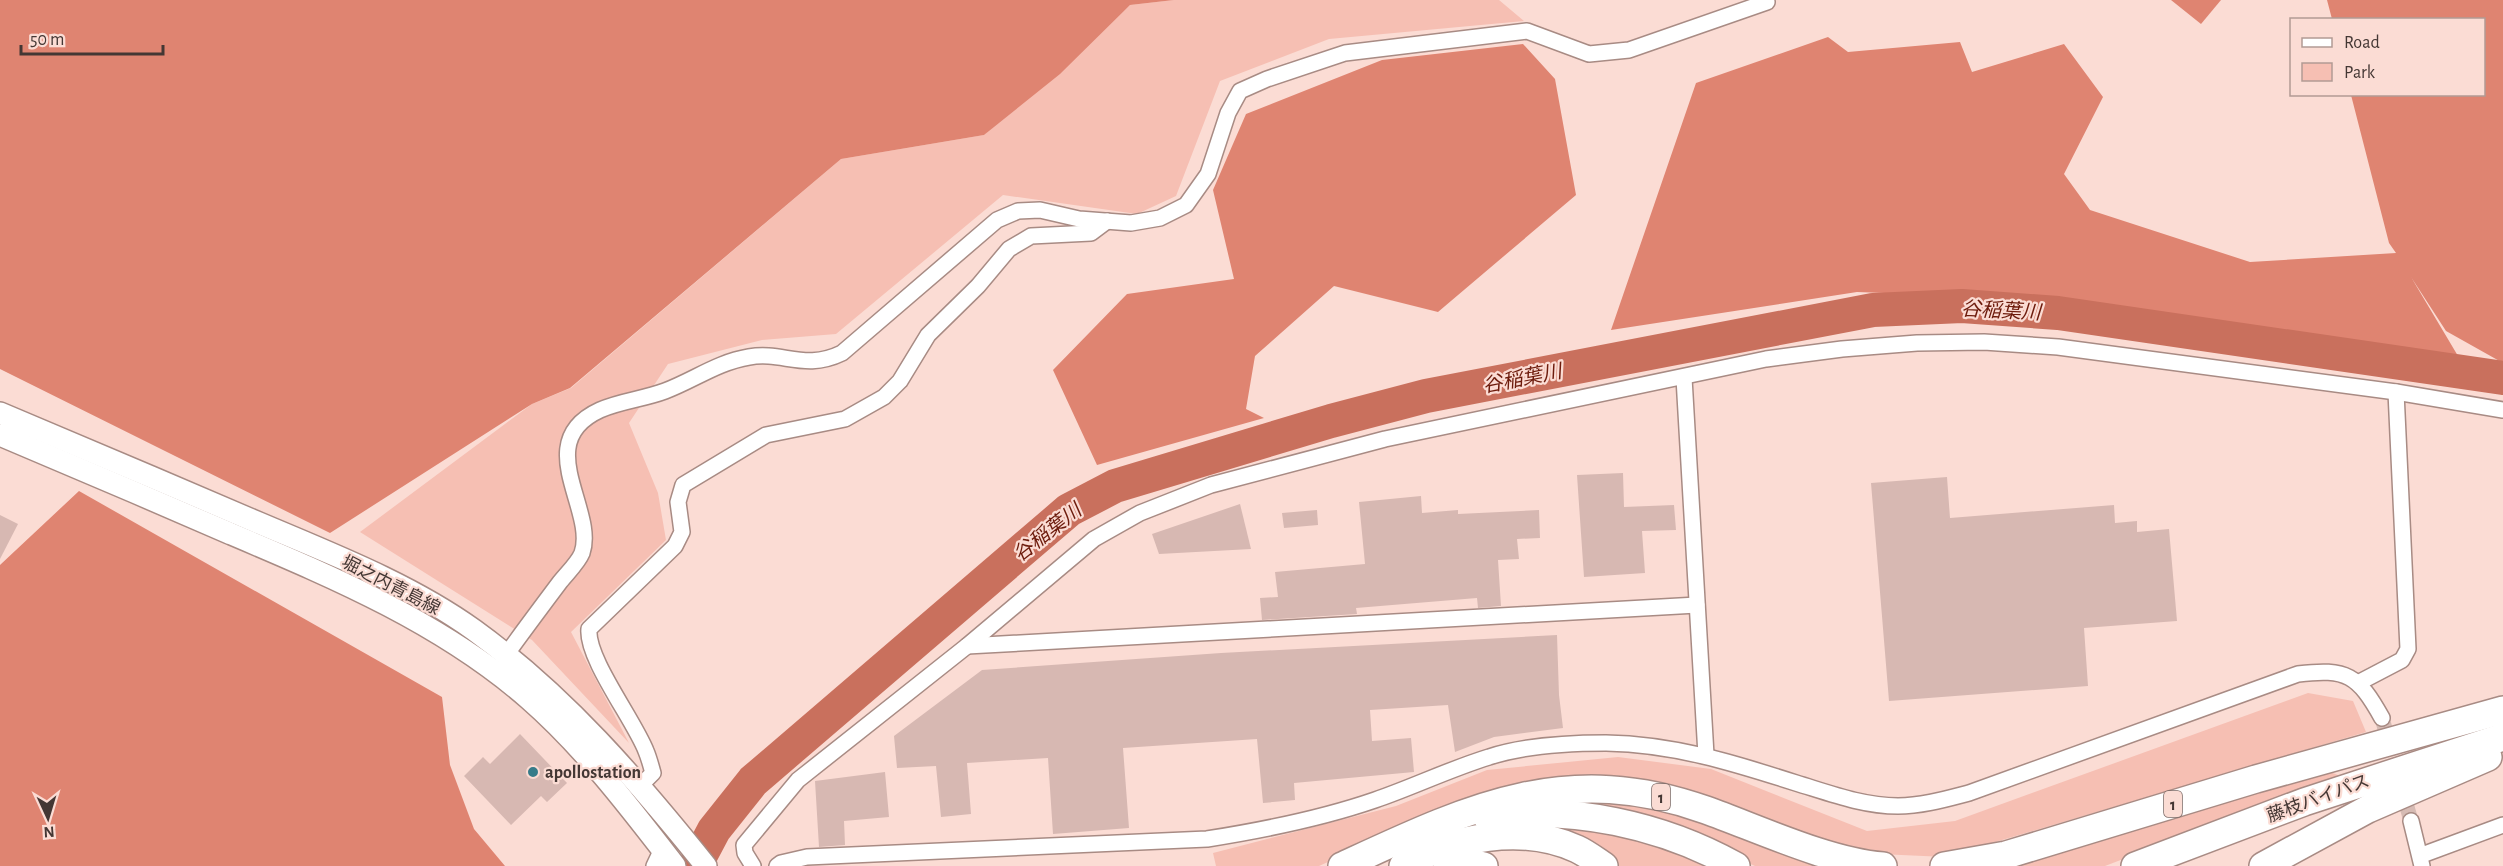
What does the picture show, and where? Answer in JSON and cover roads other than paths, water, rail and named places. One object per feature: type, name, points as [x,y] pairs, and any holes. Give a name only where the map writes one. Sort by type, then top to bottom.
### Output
[{"type":"highway","name":"1","points":[[1944,866],[2006,855],[2245,783],[2503,710]]},
{"type":"highway","name":"藤枝バイパス","points":[[2135,866],[2304,802],[2503,737]]},
{"type":"highway","points":[[2263,866],[2368,809],[2503,751]]},
{"type":"highway","name":"1","points":[[1353,863],[1470,809],[1513,797],[1564,789],[1602,789],[1678,800],[1838,857],[1883,866]]},
{"type":"highway","name":"1","points":[[1432,825],[1502,815],[1569,815],[1623,823],[1680,839],[1736,866]]},
{"type":"highway","points":[[1403,866],[1420,855],[1497,836],[1539,837],[1577,849],[1604,866]]},
{"type":"highway","points":[[1447,866],[1472,863],[1484,866]]},
{"type":"main road","name":"堀之内青島線","points":[[0,413],[286,534],[402,587],[473,629],[539,681],[612,752],[706,866]]},
{"type":"main road","name":"堀之内青島線","points":[[0,435],[278,553],[391,606],[462,647],[530,699],[595,767],[666,861]]},
{"type":"street","points":[[506,655],[582,554],[585,530],[569,481],[567,456],[570,440],[582,421],[600,410],[666,391],[724,362],[752,356],[824,362],[842,353],[997,220],[1018,211],[1040,210],[1079,219],[1131,223],[1160,218],[1186,205],[1208,174],[1228,113],[1240,92],[1267,78],[1346,53],[1527,31],[1588,54],[1629,50],[1767,2],[1766,0]]},
{"type":"street","points":[[641,785],[653,773],[646,750],[596,657],[588,638],[589,629],[675,546],[682,532],[678,502],[683,485],[766,435],[845,419],[884,397],[900,381],[928,335],[978,286],[1009,249],[1031,236],[1091,233],[1107,221]]},
{"type":"street","points":[[753,866],[745,853],[744,845],[798,780],[967,646],[1094,539],[1140,513],[1211,484],[1386,439],[1766,359],[1842,349],[1917,343],[1984,342],[2058,347],[2396,392],[2503,410]]},
{"type":"street","points":[[1684,378],[1706,755]]},
{"type":"street","points":[[2358,683],[2402,660],[2408,649],[2396,392]]},
{"type":"street","points":[[967,646],[1697,605]]},
{"type":"street","points":[[777,866],[807,857],[1217,838],[1267,830],[1319,817],[1374,800],[1492,756],[1550,746],[1606,743],[1655,746],[1706,755],[1861,802],[1898,806],[1922,804],[1969,793],[2298,674],[2329,670],[2350,677],[2358,683],[2369,694],[2382,718]]},
{"type":"street","points":[[2411,821],[2422,861],[2503,825]]},
{"type":"waterway","name":"谷稲葉川","points":[[695,866],[714,830],[753,781],[1069,510],[1115,486],[1331,421],[1426,396],[1873,310],[1962,306],[2058,313],[2503,378]]},
{"type":"tunnel","points":[[2382,718],[2411,821]]},
{"type":"place","name":"apollostation","points":[[533,772]]}]
